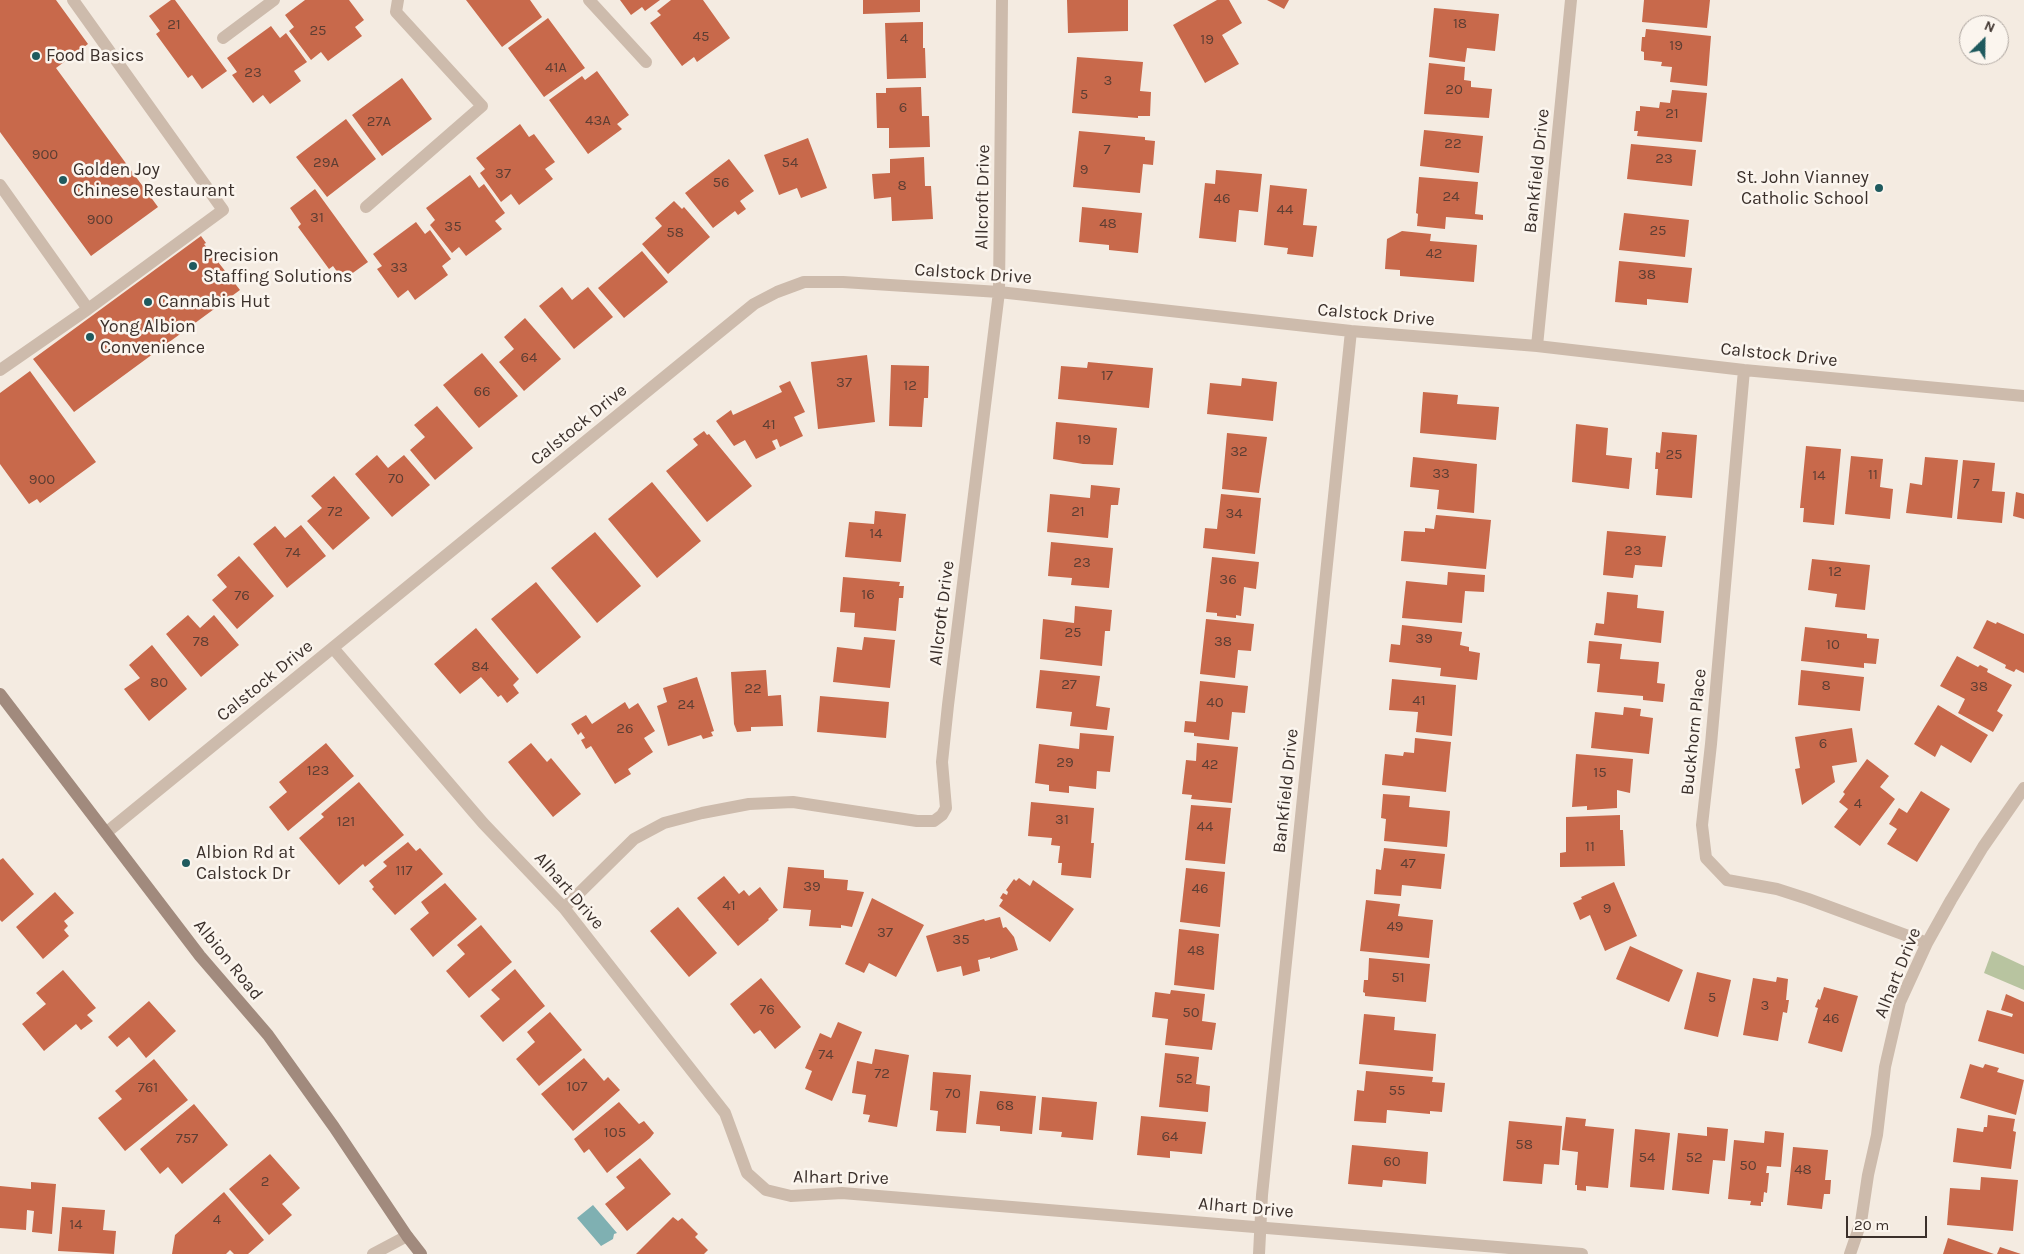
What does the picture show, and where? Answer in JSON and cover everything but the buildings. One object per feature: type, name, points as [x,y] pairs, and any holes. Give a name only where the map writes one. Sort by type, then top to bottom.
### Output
[{"type":"main road","name":"Albion Road","points":[[0,694],[200,956],[268,1035],[421,1254]]},
{"type":"street","points":[[0,370],[88,309],[223,210],[73,0]]},
{"type":"street","points":[[223,38],[274,0]]},
{"type":"street","points":[[366,207],[482,106],[396,12],[398,0]]},
{"type":"street","points":[[589,0],[646,62]]},
{"type":"street","name":"Allcroft Drive","points":[[564,908],[634,839],[664,823],[749,804],[793,802],[917,821],[934,821],[946,808],[942,762],[998,292],[1002,0]]},
{"type":"street","name":"Bankfield Drive","points":[[1537,346],[1571,0]]},
{"type":"street","points":[[0,184],[88,309]]},
{"type":"street","name":"Calstock Drive","points":[[107,832],[754,304],[804,282],[844,282],[998,292],[1350,331],[1537,346],[1744,370],[2024,396]]},
{"type":"street","name":"Bankfield Drive","points":[[1259,1254],[1260,1227],[1350,331]]},
{"type":"street","name":"Buckhorn Place","points":[[1744,370],[1712,744],[1702,825],[1706,858],[1727,880],[1777,889],[1927,943]]},
{"type":"street","name":"Alhart Drive","points":[[333,648],[483,823],[564,908],[725,1113],[747,1173],[766,1190],[791,1196],[842,1192],[1582,1254]]},
{"type":"street","name":"Alhart Drive","points":[[1850,1254],[1861,1222],[1868,1175],[1877,1135],[1885,1067],[1900,1002],[1927,943],[1950,900],[1978,854],[2024,788]]},
{"type":"street","points":[[373,1254],[407,1236]]},
{"type":"green space","points":[[1992,951],[2024,966],[2024,990],[1984,973]]},
{"type":"water","points":[[593,1205],[617,1233],[614,1234],[613,1239],[601,1246],[577,1218]]},
{"type":"place","name":"Food Basics","points":[[36,56]]},
{"type":"place","name":"Golden Joy Chinese Restaurant","points":[[63,180]]},
{"type":"place","name":"St. John Vianney Catholic School","points":[[1879,188]]},
{"type":"place","name":"Precision Staffing Solutions","points":[[193,266]]},
{"type":"place","name":"Cannabis Hut","points":[[148,302]]},
{"type":"place","name":"Yong Albion Convenience","points":[[90,337]]},
{"type":"place","name":"Albion Rd at Calstock Dr","points":[[186,863]]}]
